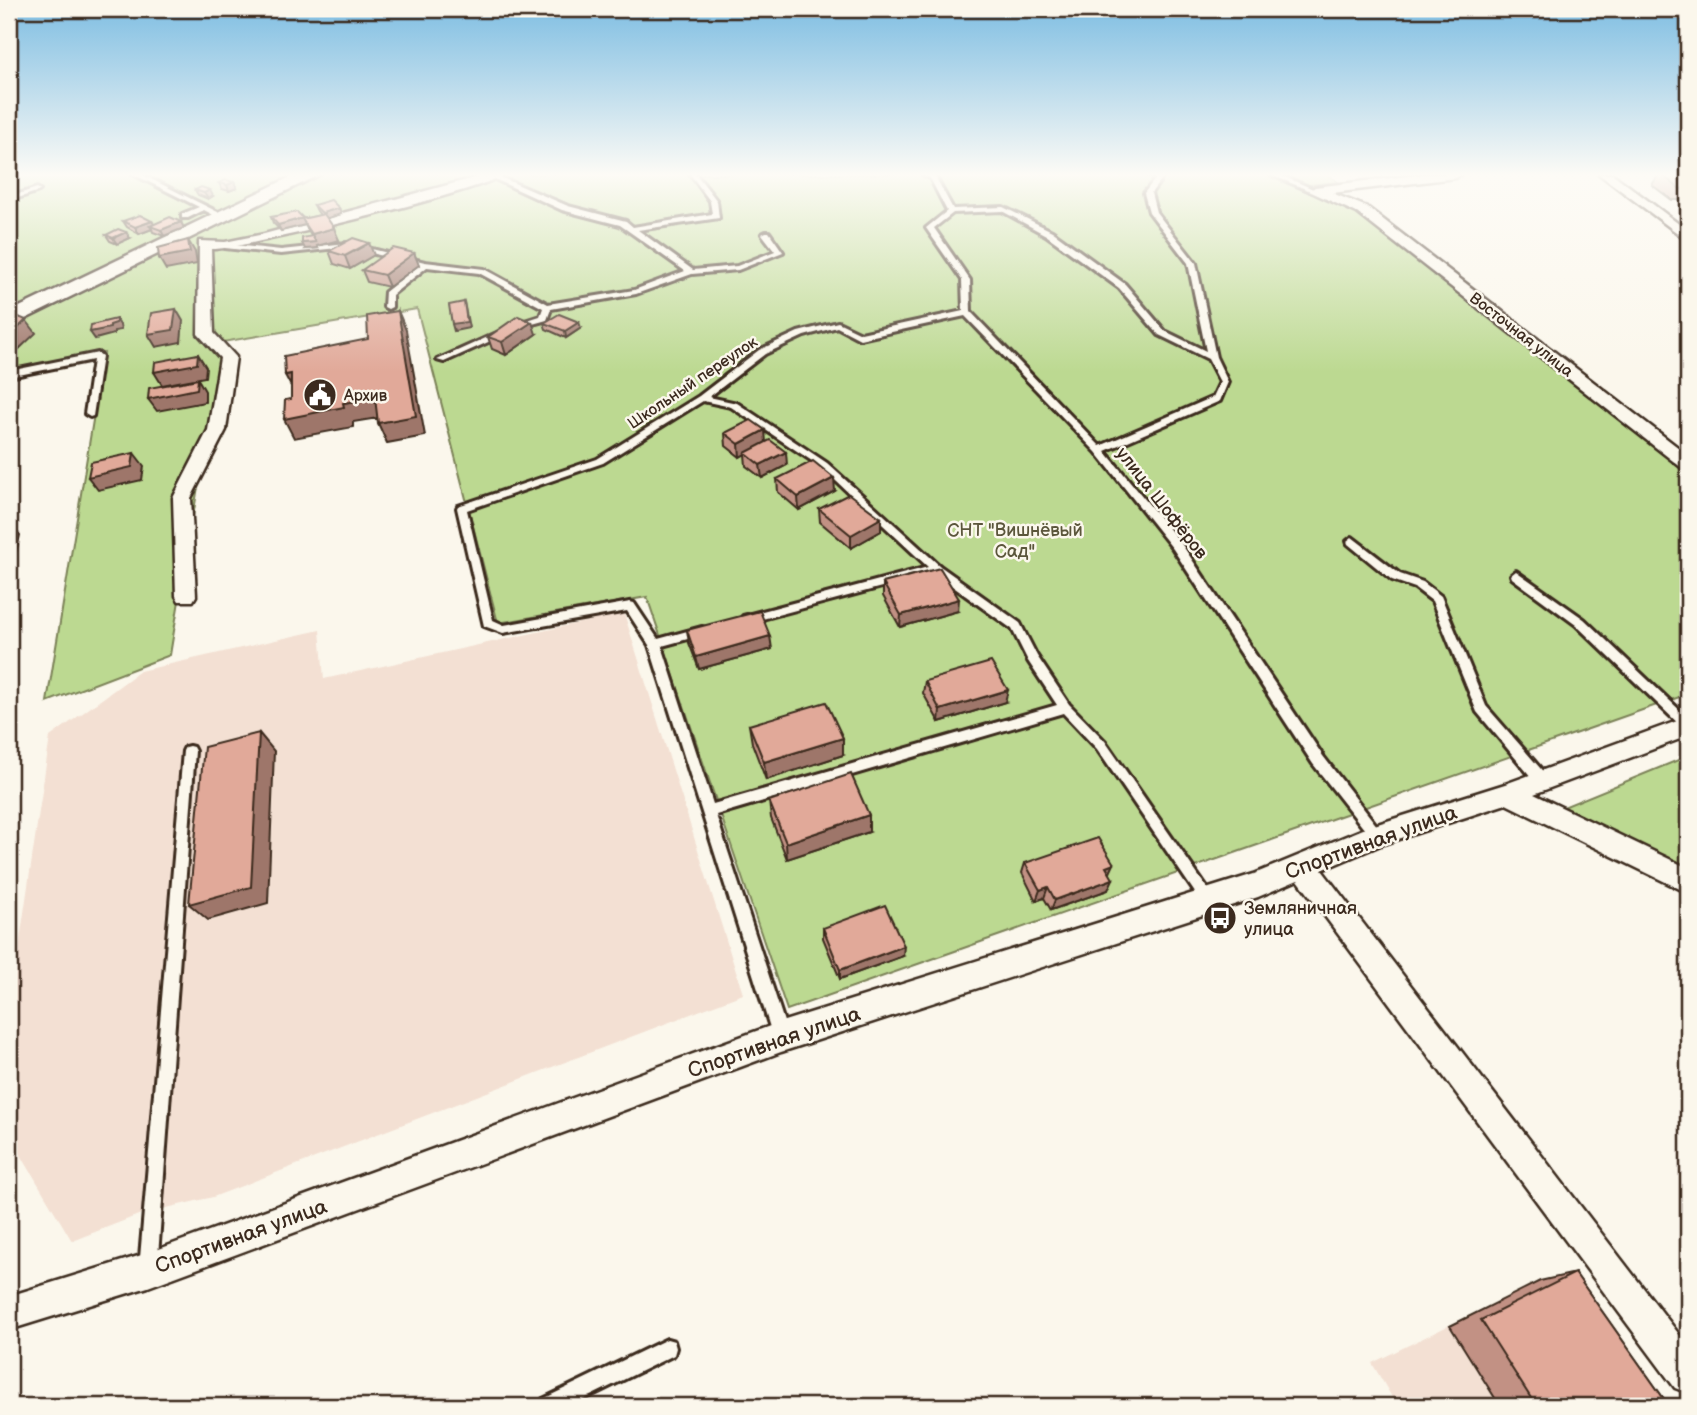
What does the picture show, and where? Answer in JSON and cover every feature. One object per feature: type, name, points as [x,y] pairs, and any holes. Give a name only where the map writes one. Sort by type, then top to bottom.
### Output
[{"type":"street","points":[[9,320],[175,240]]},
{"type":"street","points":[[186,596],[182,498],[216,430],[228,357],[206,334],[193,240]]},
{"type":"street","points":[[211,240],[225,246],[249,240]]},
{"type":"street","name":"Восточная улица","points":[[1401,240],[1688,464]]},
{"type":"street","name":"Спортивная улица","points":[[9,1313],[148,1270],[781,1037],[1209,901],[1377,835],[1508,793],[1688,726]]},
{"type":"street","points":[[1508,793],[1688,880]]},
{"type":"street","points":[[1303,866],[1688,1376]]},
{"type":"lane","points":[[648,240],[691,272]]},
{"type":"lane","points":[[225,246],[281,252],[347,245],[425,264],[481,271],[547,307],[636,292],[691,272],[738,268],[779,252],[770,240]]},
{"type":"lane","points":[[939,240],[967,280],[967,313]]},
{"type":"lane","points":[[1059,240],[1122,286],[1162,333],[1212,357]]},
{"type":"lane","points":[[1099,450],[1217,399],[1224,382],[1212,357],[1192,263],[1174,240]]},
{"type":"lane","points":[[388,307],[388,294],[425,264]]},
{"type":"lane","points":[[441,360],[544,318],[547,307]]},
{"type":"lane","name":"Школьный переулок","points":[[655,644],[629,606],[503,629],[488,622],[462,508],[600,461],[702,398],[762,352],[801,334],[838,324],[860,336],[967,313]]},
{"type":"lane","name":"улица Шофёров","points":[[967,313],[1099,450],[1177,546],[1318,760],[1377,835]]},
{"type":"lane","points":[[9,374],[98,356],[90,414]]},
{"type":"lane","points":[[702,398],[734,405],[824,465],[936,569],[1016,626],[1032,658],[1065,707],[1101,745],[1209,901]]},
{"type":"lane","points":[[1352,541],[1396,577],[1419,584],[1437,599],[1481,709],[1542,780]]},
{"type":"lane","points":[[735,622],[936,569]]},
{"type":"lane","name":"Спортивная улица","points":[[1516,575],[1580,622],[1688,726]]},
{"type":"lane","points":[[709,629],[655,644],[781,1037]]},
{"type":"lane","points":[[709,811],[1065,707]]},
{"type":"lane","points":[[148,1270],[188,751]]},
{"type":"lane","points":[[550,1406],[667,1348]]},
{"type":"shaded area","points":[[624,613],[743,994],[213,1197],[141,1214],[72,1241],[9,1135],[9,1014],[50,737],[140,671],[320,630],[324,679]]},
{"type":"shaded area","points":[[1540,1281],[1626,1406],[1397,1406],[1372,1363]]},
{"type":"green space","name":"СНТ \"Вишнёвый Сад\"","points":[[9,240],[1392,240],[1688,474],[1688,694],[787,1010],[647,597],[498,623],[417,309],[222,342],[170,655],[47,702],[104,353],[9,370]]},
{"type":"green space","points":[[1688,756],[1688,874],[1556,810]]},
{"type":"building","points":[[188,240],[190,252],[159,258],[158,248]]},
{"type":"building","points":[[302,240],[316,242],[302,243]]},
{"type":"building","points":[[349,240],[369,243],[345,256],[329,251]]},
{"type":"building","points":[[393,248],[414,253],[384,275],[362,270]]},
{"type":"building","points":[[464,302],[467,322],[452,324],[449,305]]},
{"type":"building","points":[[176,309],[173,330],[148,334],[151,313]]},
{"type":"building","points":[[398,311],[416,416],[378,423],[375,398],[343,403],[344,407],[284,419],[285,400],[291,399],[291,374],[285,375],[284,356],[368,339],[367,316]]},
{"type":"building","points":[[559,314],[579,322],[565,331],[544,323]]},
{"type":"building","points":[[14,315],[26,320],[9,337],[9,317]]},
{"type":"building","points":[[518,316],[532,322],[502,342],[488,337]]},
{"type":"building","points":[[116,319],[116,323],[110,325],[110,328],[90,332],[91,325]]},
{"type":"building","points":[[198,354],[197,364],[154,372],[155,362]]},
{"type":"building","points":[[198,379],[197,389],[148,399],[149,388]]},
{"type":"building","points":[[751,420],[765,430],[739,444],[725,433]]},
{"type":"building","points":[[770,440],[786,452],[760,465],[745,453]]},
{"type":"building","points":[[134,453],[132,467],[88,477],[91,462]]},
{"type":"building","points":[[813,461],[834,478],[798,497],[777,479]]},
{"type":"building","points":[[849,494],[881,518],[851,535],[819,509]]},
{"type":"building","points":[[940,568],[959,599],[901,615],[883,583]]},
{"type":"building","points":[[760,611],[770,636],[696,657],[687,630]]},
{"type":"building","points":[[991,662],[1008,690],[940,710],[925,681]]},
{"type":"building","points":[[826,702],[843,738],[764,762],[749,725]]},
{"type":"building","points":[[259,733],[251,887],[189,904],[204,747]]},
{"type":"building","points":[[851,774],[869,815],[786,843],[769,801]]},
{"type":"building","points":[[1098,838],[1114,864],[1106,867],[1113,879],[1055,900],[1048,887],[1040,890],[1025,863]]},
{"type":"building","points":[[885,905],[904,946],[840,970],[823,928]]},
{"type":"building","points":[[1575,1273],[1669,1406],[1536,1406],[1481,1320]]},
{"type":"place","name":"Архив","points":[[320,395]]},
{"type":"place","name":"Земляничная улица","points":[[1220,918]]}]
